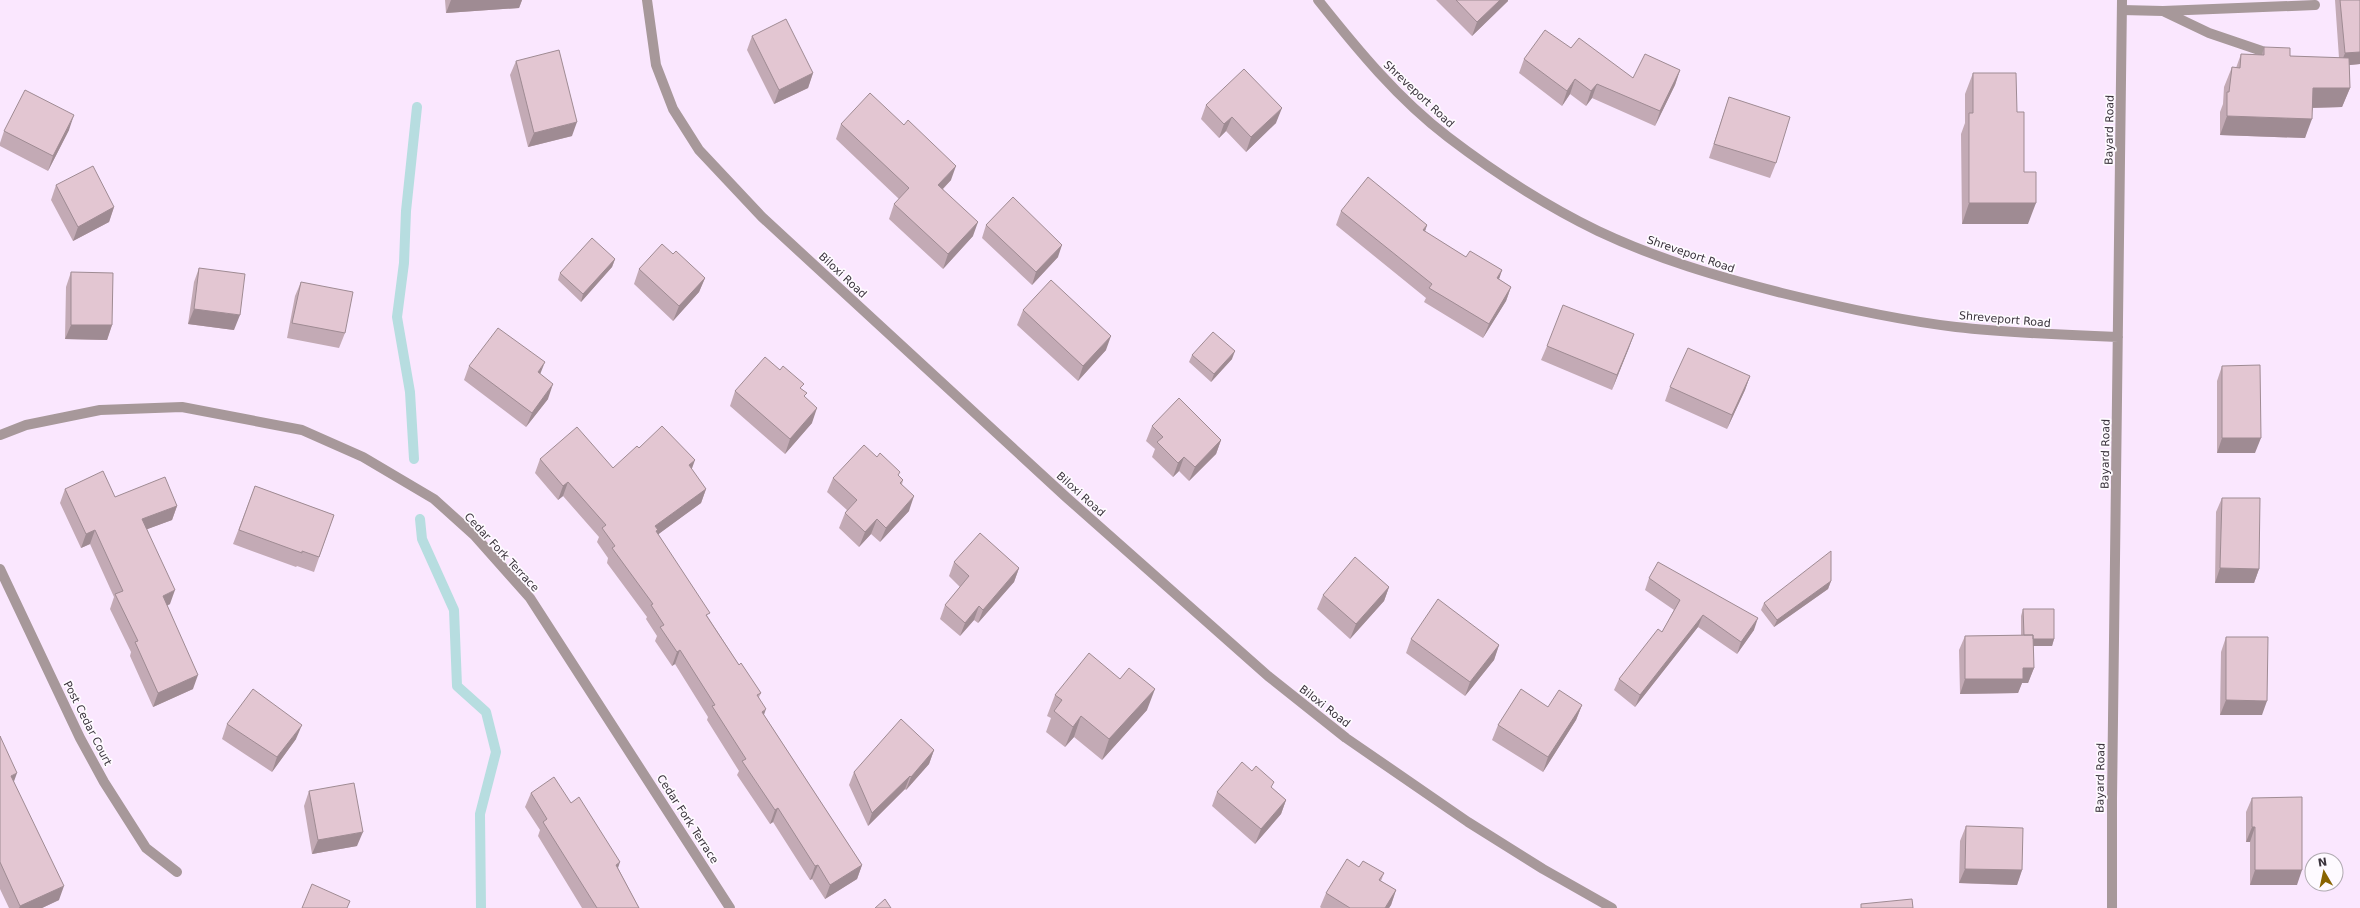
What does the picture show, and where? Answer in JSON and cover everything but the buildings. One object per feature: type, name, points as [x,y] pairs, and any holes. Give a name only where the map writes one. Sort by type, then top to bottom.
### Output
[{"type":"street","name":"Biloxi Road","points":[[647,0],[656,65],[673,109],[699,150],[762,217],[1066,497],[1268,676],[1346,738],[1468,822],[1543,869],[1612,908]]},
{"type":"street","name":"Shreveport Road","points":[[1318,0],[1368,61],[1400,95],[1447,136],[1519,188],[1599,231],[1661,257],[1733,281],[1896,317],[1954,327],[2059,335],[2118,337]]},
{"type":"street","name":"Bayard Road","points":[[2112,908],[2112,799],[2122,5]]},
{"type":"street","points":[[2122,5],[2163,11],[2315,5]]},
{"type":"street","points":[[2163,11],[2209,34],[2262,51]]},
{"type":"street","name":"Cedar Fork Terrace","points":[[0,435],[26,425],[100,410],[182,408],[302,430],[363,457],[434,499],[474,535],[530,598],[730,908]]},
{"type":"street","name":"Post Cedar Court","points":[[0,569],[80,738],[104,782],[146,848],[177,872]]},
{"type":"waterway","points":[[414,459],[410,392],[397,317],[404,263],[406,211],[417,107]]},
{"type":"waterway","points":[[420,519],[422,539],[454,610],[457,686],[486,712],[496,752],[480,814],[481,908]]}]
